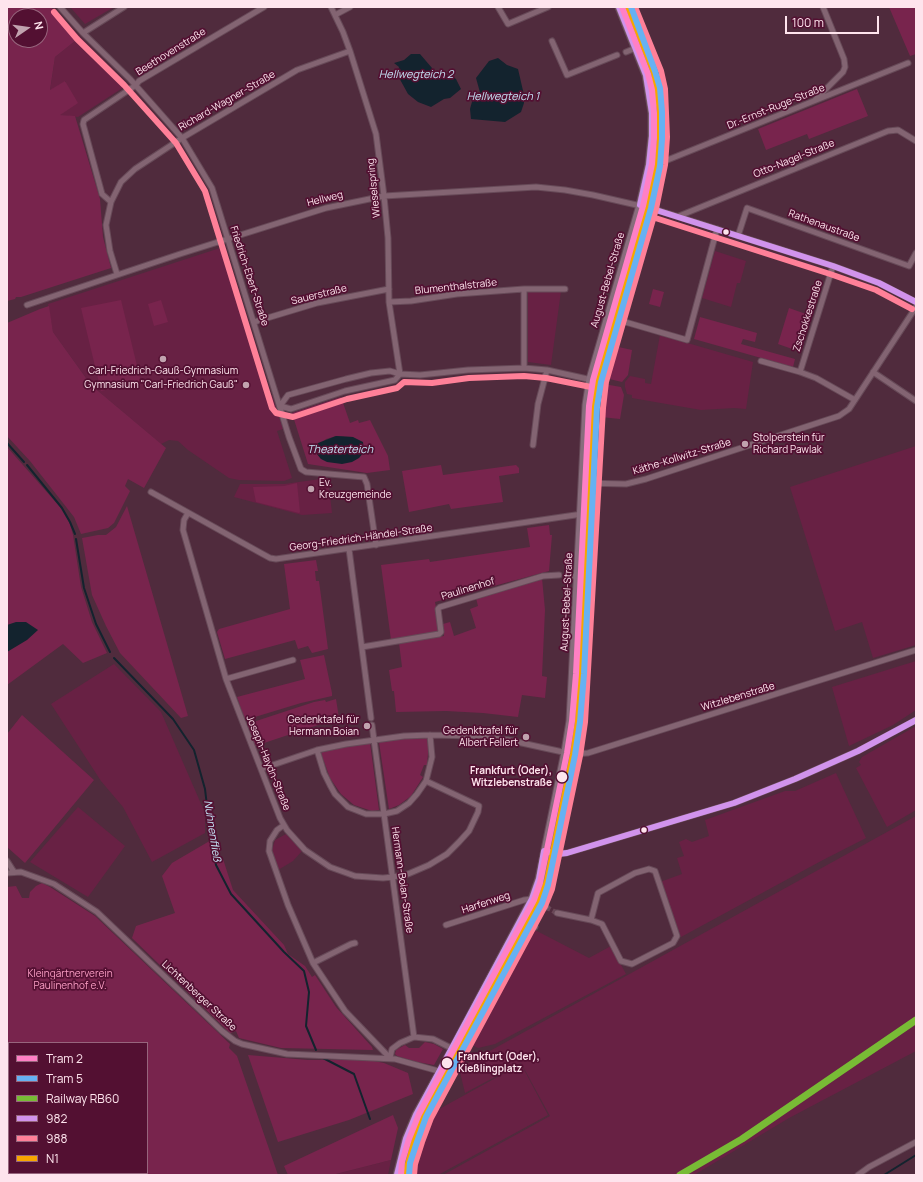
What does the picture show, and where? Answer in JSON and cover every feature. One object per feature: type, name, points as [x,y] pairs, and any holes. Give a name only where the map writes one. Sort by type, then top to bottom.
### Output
[{"type":"street","name":"Friedrich-Ebert-Straße","points":[[60,7],[83,33],[136,85],[182,138],[212,188],[301,469],[306,472],[364,477],[367,484],[376,545]]},
{"type":"street","points":[[83,33],[124,7]]},
{"type":"street","name":"Beethovenstraße","points":[[111,202],[102,194],[83,124],[84,120],[150,75],[264,7]]},
{"type":"street","name":"Wieselspring","points":[[331,7],[350,51],[376,134],[388,238],[389,302],[400,374]]},
{"type":"street","points":[[335,15],[350,7]]},
{"type":"street","points":[[498,7],[508,24],[548,7]]},
{"type":"street","name":"August-Bebel-Straße","points":[[456,1050],[535,901],[545,886],[547,852],[570,721],[578,576],[591,483],[598,380],[648,207],[657,163],[659,136],[657,90],[653,73],[619,7]]},
{"type":"street","name":"August-Bebel-Straße","points":[[547,852],[572,754],[578,722],[586,577],[586,514],[583,483],[586,405],[590,379],[640,205],[649,165],[652,136],[652,113],[646,75],[639,46],[626,7]]},
{"type":"street","points":[[815,101],[843,72],[845,66],[844,59],[823,7]]},
{"type":"street","points":[[552,41],[567,75],[617,55]]},
{"type":"street","points":[[626,52],[639,46]]},
{"type":"street","name":"Richard-Wagner-Straße","points":[[117,274],[110,251],[106,225],[111,202],[121,182],[135,168],[182,138],[297,70],[350,51]]},
{"type":"street","name":"Dr.-Ernst-Ruge-Straße","points":[[649,165],[673,158],[908,63]]},
{"type":"street","name":"Otto-Nagel-Straße","points":[[679,216],[888,131],[898,130],[916,141]]},
{"type":"street","name":"Hellweg","points":[[27,305],[117,274],[321,209],[384,196],[536,187],[575,191],[640,205]]},
{"type":"street","points":[[640,205],[679,216],[833,266],[879,283],[916,302]]},
{"type":"street","name":"Rathenaustraße","points":[[738,236],[747,208],[908,266],[916,253]]},
{"type":"street","points":[[608,317],[687,340],[695,305],[717,229]]},
{"type":"street","name":"Zschokkestraße","points":[[800,372],[833,266]]},
{"type":"street","name":"Sauerstraße","points":[[254,322],[317,303],[389,289]]},
{"type":"street","points":[[524,289],[524,368]]},
{"type":"street","name":"Blumenthalstraße","points":[[389,302],[411,301],[457,294],[524,289],[565,289]]},
{"type":"street","name":"Käthe-Kollwitz-Straße","points":[[583,483],[626,484],[646,479],[839,416],[849,409],[916,308]]},
{"type":"street","points":[[761,361],[816,378],[855,400]]},
{"type":"street","points":[[400,374],[395,380],[345,392],[291,409],[280,406],[288,395],[346,379],[390,371],[400,374],[426,375],[468,370],[524,368],[547,370],[598,380]]},
{"type":"street","points":[[533,445],[538,404],[547,370]]},
{"type":"street","points":[[873,372],[916,401]]},
{"type":"street","name":"Georg-Friedrich-Händel-Straße","points":[[151,492],[270,558],[282,559],[586,514]]},
{"type":"street","name":"Joseph-Haydn-Straße","points":[[188,513],[184,520],[184,530],[226,679],[260,769],[284,825],[277,830],[270,841],[269,850],[288,905],[313,963],[344,1011],[390,1058]]},
{"type":"street","points":[[349,549],[371,718]]},
{"type":"street","name":"Paulinenhof","points":[[362,647],[439,634],[441,632],[438,609],[440,606],[543,576],[559,575]]},
{"type":"street","points":[[569,576],[586,577]]},
{"type":"street","name":"Witzlebenstraße","points":[[260,769],[316,750],[346,744],[374,739],[430,735],[476,736],[508,740],[572,754],[588,753],[916,650]]},
{"type":"street","points":[[226,679],[293,660]]},
{"type":"street","points":[[547,852],[558,854],[567,853],[734,802],[795,779],[858,752],[916,720]]},
{"type":"street","name":"Hermann-Boian-Straße","points":[[372,725],[414,1037]]},
{"type":"street","points":[[316,750],[324,773],[335,794],[348,807],[366,814],[384,814],[397,811],[409,803],[426,781],[432,757],[430,735]]},
{"type":"street","points":[[284,825],[305,850],[330,867],[355,876],[383,878],[408,874],[429,865],[447,854],[469,831],[478,812],[479,806],[426,781]]},
{"type":"street","points":[[7,861],[14,872]]},
{"type":"street","points":[[557,912],[602,924],[621,961],[632,964],[673,943],[677,936],[654,871],[649,869],[635,873],[598,893],[590,920]]},
{"type":"street","name":"Lichtenberger Straße","points":[[7,873],[14,872],[27,874],[54,884],[97,912],[222,1031],[235,1041],[242,1044],[287,1054],[390,1058],[443,1073]]},
{"type":"street","points":[[535,901],[546,907]]},
{"type":"street","name":"August-Bebel-Straße","points":[[397,1175],[406,1139],[416,1115],[443,1073],[531,925],[535,901]]},
{"type":"street","name":"Harfenweg","points":[[446,925],[519,902],[535,901]]},
{"type":"street","points":[[313,963],[355,943]]},
{"type":"street","points":[[390,1058],[392,1049],[400,1043],[414,1037],[433,1039],[456,1050]]},
{"type":"street","name":"August-Bebel-Straße","points":[[406,1175],[407,1164],[414,1139],[443,1073]]},
{"type":"street","points":[[858,1175],[916,1142]]},
{"type":"shaded area","points":[[114,7],[85,24],[71,8]]},
{"type":"shaded area","points":[[80,37],[127,85],[78,117],[60,115],[66,81],[50,91],[55,57]]},
{"type":"shaded area","name":"Carl-Friedrich-Gauß-Gymnasium","points":[[220,248],[267,397],[272,395],[283,429],[277,431],[292,478],[284,481],[239,480],[229,478],[188,450],[178,441],[169,440],[161,444],[91,385],[53,332],[48,304]]},
{"type":"shaded area","points":[[715,251],[746,261],[740,283],[737,283],[731,307],[702,298]]},
{"type":"shaded area","points":[[528,291],[561,291],[551,365],[528,362]]},
{"type":"shaded area","points":[[660,335],[753,362],[746,409],[734,408],[701,410],[632,398],[632,395],[627,394],[625,382],[630,376],[645,379],[645,383],[651,384]]},
{"type":"shaded area","points":[[916,446],[916,645],[873,658],[862,622],[835,631],[790,487]]},
{"type":"shaded area","points":[[328,478],[332,513],[302,515],[234,497],[240,484],[284,484]]},
{"type":"shaded area","points":[[916,661],[916,710],[893,725],[849,746],[832,687]]},
{"type":"shaded area","points":[[114,664],[161,712],[205,813],[205,833],[152,862],[123,807],[101,781],[51,704]]},
{"type":"shaded area","points":[[916,726],[916,810],[887,827],[856,768],[861,765],[859,762],[862,757]]},
{"type":"shaded area","points":[[836,773],[866,838],[681,937],[660,882],[682,874],[677,858],[684,856],[679,842],[686,839],[692,842],[709,836],[705,820],[785,791],[795,791]]},
{"type":"shaded area","points":[[78,807],[125,846],[88,897],[30,862]]},
{"type":"shaded area","points":[[916,816],[916,1051],[789,1118],[694,1175],[443,1175],[550,1116],[521,1063],[465,1093],[459,1068]]},
{"type":"shaded area","points":[[286,834],[302,851],[293,861],[278,870],[272,850],[275,840]]},
{"type":"shaded area","points":[[533,929],[589,958],[611,946],[626,974],[495,1044],[478,1048],[470,1044]]},
{"type":"shaded area","points":[[521,1064],[548,1115],[438,1175],[412,1175],[422,1132],[432,1113]]},
{"type":"shaded area","points":[[391,1160],[388,1175],[332,1175]]},
{"type":"green space","points":[[7,7],[51,7],[80,37],[55,57],[50,90],[65,81],[78,103],[60,115],[75,116],[100,199],[103,237],[111,268],[21,297],[16,297],[15,299],[7,301]]},
{"type":"green space","points":[[889,7],[916,7],[916,54],[910,56]]},
{"type":"green space","points":[[857,89],[868,116],[809,139],[807,134],[766,150],[758,129]]},
{"type":"green space","points":[[653,289],[664,292],[660,307],[649,304]]},
{"type":"green space","points":[[121,300],[141,382],[101,391],[81,308]]},
{"type":"green space","points":[[161,300],[168,322],[154,326],[148,304]]},
{"type":"green space","points":[[49,306],[53,332],[91,385],[166,448],[144,488],[128,479],[125,486],[130,491],[114,523],[108,528],[81,534],[74,517],[30,461],[7,436],[7,323]]},
{"type":"green space","points":[[789,308],[806,314],[795,350],[778,344]]},
{"type":"green space","points":[[700,317],[757,333],[755,342],[743,339],[741,344],[795,359],[793,367],[694,339]]},
{"type":"green space","points":[[614,346],[632,350],[628,375],[622,382],[605,378]]},
{"type":"green space","points":[[604,384],[621,387],[624,395],[620,419],[601,417]]},
{"type":"green space","points":[[341,397],[350,423],[358,420],[359,423],[370,420],[388,456],[390,470],[367,473],[308,464],[292,413]],"holes":[[[336,436],[353,437],[321,459],[317,454],[316,447],[326,439]]]},
{"type":"green space","points":[[7,447],[60,507],[70,524],[81,587],[92,622],[107,653],[83,663],[63,644],[7,685]]},
{"type":"green space","points":[[441,465],[443,475],[516,465],[519,468],[519,473],[499,476],[503,502],[451,509],[449,504],[409,512],[402,471]]},
{"type":"green space","points":[[297,483],[299,513],[256,502],[253,487],[284,486]]},
{"type":"green space","points":[[127,506],[188,716],[181,718],[120,653],[92,595],[82,538],[106,535],[116,527]]},
{"type":"green space","points":[[549,525],[550,535],[552,535],[549,571],[435,602],[440,630],[438,633],[391,640],[381,565],[429,559],[430,562],[530,547],[527,528]]},
{"type":"green space","points":[[316,560],[318,571],[315,571],[316,581],[319,581],[328,649],[312,653],[308,646],[298,649],[295,640],[225,659],[217,632],[219,629],[290,609],[284,564]]},
{"type":"green space","points":[[542,578],[545,610],[542,676],[547,677],[545,698],[522,695],[518,717],[446,711],[396,712],[394,691],[392,691],[389,670],[402,667],[399,643],[444,636],[443,624],[450,622],[454,636],[476,628],[470,609],[478,606],[476,598]]},
{"type":"green space","points":[[324,655],[332,696],[301,703],[245,720],[237,697],[305,679],[300,660]]},
{"type":"green space","points":[[336,699],[339,718],[255,746],[247,724],[314,702],[325,700],[326,702]]},
{"type":"green space","points":[[22,715],[94,780],[25,863],[7,847],[7,734]]},
{"type":"green space","points":[[428,738],[427,765],[424,765],[420,775],[423,777],[411,796],[399,805],[389,809],[379,742],[387,740]]},
{"type":"green space","points":[[368,742],[370,743],[379,810],[372,811],[354,805],[341,794],[330,778],[321,753]]},
{"type":"green space","points":[[213,839],[217,860],[223,859],[233,890],[284,945],[288,954],[305,966],[312,977],[315,975],[336,1007],[373,1050],[281,1048],[239,1038],[236,1031],[230,1033],[132,938],[136,926],[175,913],[162,876],[172,863]]},
{"type":"green space","name":"Kleingärtnerverein Paulinenhof e.V.","points":[[42,883],[95,916],[230,1044],[229,1048],[237,1056],[278,1175],[7,1175],[7,887],[16,886],[22,898],[29,898],[30,892]]},
{"type":"green space","points":[[425,1042],[434,1044],[443,1049],[434,1065],[417,1062],[395,1054],[396,1050],[405,1045],[409,1048],[419,1048]]},
{"type":"green space","points":[[248,1055],[308,1060],[369,1060],[384,1063],[408,1073],[413,1094],[349,1120],[278,1142]]},
{"type":"green space","points":[[393,1115],[398,1128],[391,1160],[332,1175],[288,1175],[284,1166]]},
{"type":"water","name":"Hellwegteich 2","points":[[411,54],[420,54],[439,79],[442,75],[451,75],[456,79],[461,89],[450,98],[444,99],[431,107],[418,102],[408,94],[397,74],[399,67],[394,63],[404,60]]},
{"type":"water","name":"Hellwegteich 1","points":[[498,58],[507,65],[518,69],[524,95],[524,103],[521,112],[505,122],[471,119],[470,109],[473,98],[481,96],[476,78],[489,61]]},
{"type":"water","name":"Theaterteich","points":[[336,436],[353,437],[363,442],[364,452],[359,458],[352,462],[342,464],[327,462],[321,459],[317,454],[316,447],[318,443]]},
{"type":"water","points":[[16,622],[26,622],[38,630],[27,640],[7,652],[7,625]]},
{"type":"waterway","name":"Nuhnenfließ","points":[[7,443],[24,462]]},
{"type":"waterway","name":"Nuhnenfließ","points":[[27,465],[62,508],[75,534]]},
{"type":"waterway","name":"Nuhnenfließ","points":[[76,539],[84,588],[96,624],[110,652]]},
{"type":"waterway","name":"Nuhnenfließ","points":[[114,658],[173,719],[194,750],[205,789],[211,840],[216,865],[231,894],[284,952],[304,971],[309,992],[306,1026],[316,1050]]},
{"type":"waterway","name":"Nuhnenfließ","points":[[323,1058],[354,1074],[370,1119]]},
{"type":"waterway","name":"Nuhnenfließ","points":[[884,1175],[916,1155]]},
{"type":"tunnel","points":[[546,907],[557,913]]},
{"type":"tram line","name":"2","points":[[401,1175],[402,1162],[419,1114],[534,900],[540,883],[567,753],[572,721],[576,674],[589,406],[593,380],[643,206],[652,164],[654,138],[652,90],[648,74],[622,7]]},
{"type":"tram line","name":"5","points":[[409,1175],[410,1163],[426,1117],[542,903],[548,885],[575,755],[580,722],[584,674],[597,407],[601,382],[651,208],[660,166],[662,139],[660,88],[631,7]]},
{"type":"rail line","name":"RB60","points":[[680,1175],[742,1139],[916,1020]]},
{"type":"transit line","name":"982","points":[[619,7],[646,75],[652,113],[652,136],[649,165],[640,205],[833,266],[879,283],[916,302]]},
{"type":"transit line","name":"N1","points":[[405,1175],[414,1142],[423,1118],[539,902],[547,881],[573,754],[578,721],[594,406],[598,381],[648,207],[657,167],[660,137],[660,112],[654,73],[628,7]]},
{"type":"transit line","name":"988","points":[[414,1175],[415,1164],[431,1118],[545,906],[552,889],[580,756],[585,722],[603,408],[606,382],[656,209],[665,165],[667,137],[665,89],[661,71],[635,7]]},
{"type":"transit line","name":"988","points":[[54,12],[77,39],[124,85],[176,143],[205,191],[272,408],[276,413],[293,417],[347,399],[397,388],[404,382],[432,383],[469,378],[524,376],[546,378],[596,388]]},
{"type":"transit line","name":"988","points":[[646,215],[876,290],[912,309]]},
{"type":"transit line","name":"982","points":[[397,1175],[406,1139],[416,1115],[532,899],[539,879],[544,851],[558,854],[567,853],[734,803],[795,779],[858,751],[916,720]]},
{"type":"place","name":"Carl-Friedrich-Gauß-Gymnasium","points":[[163,359]]},
{"type":"place","name":"Gymnasium \"Carl-Friedrich Gauß\"","points":[[246,385]]},
{"type":"place","name":"Stolperstein für Richard Pawlak","points":[[745,444]]},
{"type":"place","name":"Ev. Kreuzgemeinde","points":[[311,489]]},
{"type":"place","name":"Gedenktafel für Hermann Boian","points":[[367,726]]},
{"type":"place","name":"Gedenktrafel für Albert Fellert","points":[[526,737]]},
{"type":"place","name":"Frankfurt (Oder), Witzlebenstraße","points":[[562,777]]},
{"type":"place","name":"Frankfurt (Oder), Kießlingplatz","points":[[447,1063]]}]
